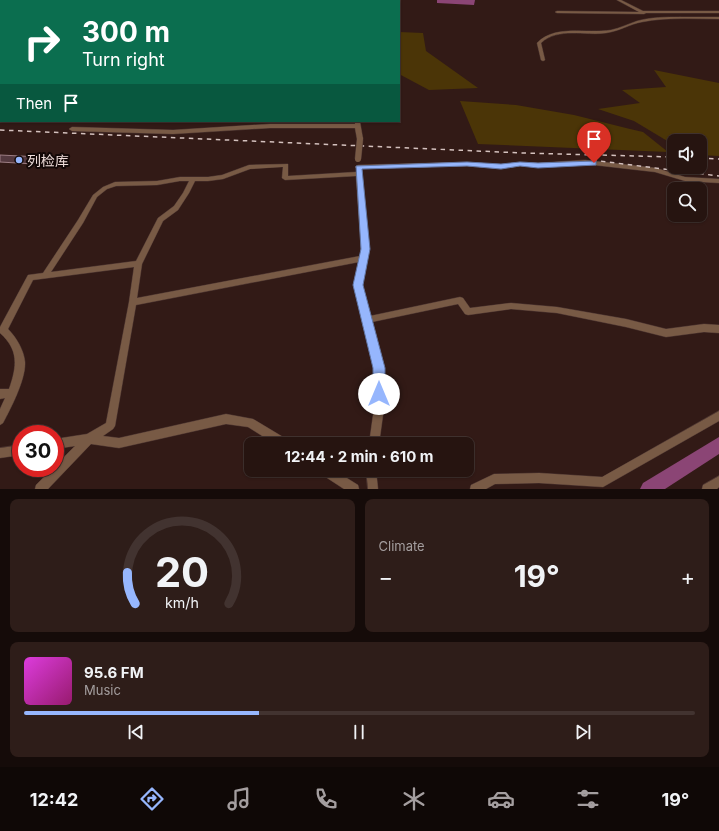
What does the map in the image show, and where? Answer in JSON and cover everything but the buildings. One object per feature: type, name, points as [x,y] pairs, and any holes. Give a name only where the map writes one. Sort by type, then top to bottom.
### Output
[{"type":"street","points":[[619,0],[642,12],[719,12]]},
{"type":"street","points":[[557,12],[644,13],[642,12]]},
{"type":"street","points":[[542,60],[540,43],[542,39],[555,34],[610,31],[637,22],[652,19],[719,18]]},
{"type":"street","points":[[72,128],[173,132],[300,124],[357,123],[360,140],[358,167],[365,249],[358,285],[379,368],[379,408],[375,437]]},
{"type":"street","points":[[45,275],[81,221],[95,196],[104,188],[116,184],[157,183],[180,179],[223,177],[249,166],[286,165],[285,178],[358,167],[467,164],[501,167],[520,164],[538,165],[586,162],[656,170],[685,179],[719,181]]},
{"type":"street","points":[[40,489],[88,439],[110,426],[133,302],[138,264],[160,220],[176,208],[186,194],[193,179]]},
{"type":"street","points":[[133,302],[364,258]]},
{"type":"street","points":[[0,420],[12,393],[21,364],[10,335],[2,331],[31,277],[138,264]]},
{"type":"street","points":[[366,320],[460,300],[468,312],[511,306],[557,310],[626,322],[666,333],[704,328],[719,329]]},
{"type":"street","points":[[0,394],[12,393]]},
{"type":"street","points":[[475,489],[494,479],[539,478],[603,482],[719,416]]},
{"type":"street","points":[[64,443],[88,439],[119,443],[226,419],[250,422],[273,437]]},
{"type":"street","points":[[0,453],[12,451]]},
{"type":"street","points":[[336,477],[354,489]]},
{"type":"street","points":[[372,477],[373,489]]},
{"type":"street","points":[[707,489],[719,481]]},
{"type":"shaded area","points":[[437,0],[475,0],[474,5],[437,3]]},
{"type":"shaded area","points":[[400,32],[423,33],[426,51],[478,88],[429,90],[400,75]]},
{"type":"shaded area","points":[[654,70],[719,83],[719,156],[707,155],[707,134],[667,134],[667,141],[634,121],[598,109],[640,103],[622,90],[666,87]]},
{"type":"shaded area","points":[[460,101],[516,105],[574,115],[643,132],[667,152],[478,144]]},
{"type":"waterway","points":[[649,489],[719,445]]},
{"type":"railway","points":[[0,130],[523,153],[667,157]]},
{"type":"railway","points":[[707,158],[719,159]]},
{"type":"railway","points":[[592,160],[719,176]]},
{"type":"place","name":"列检库","points":[[19,160]]},
{"type":"route","points":[[379,394],[379,368],[358,285],[365,249],[358,167],[467,164],[501,167],[520,164],[538,165],[586,162],[594,163]]}]
